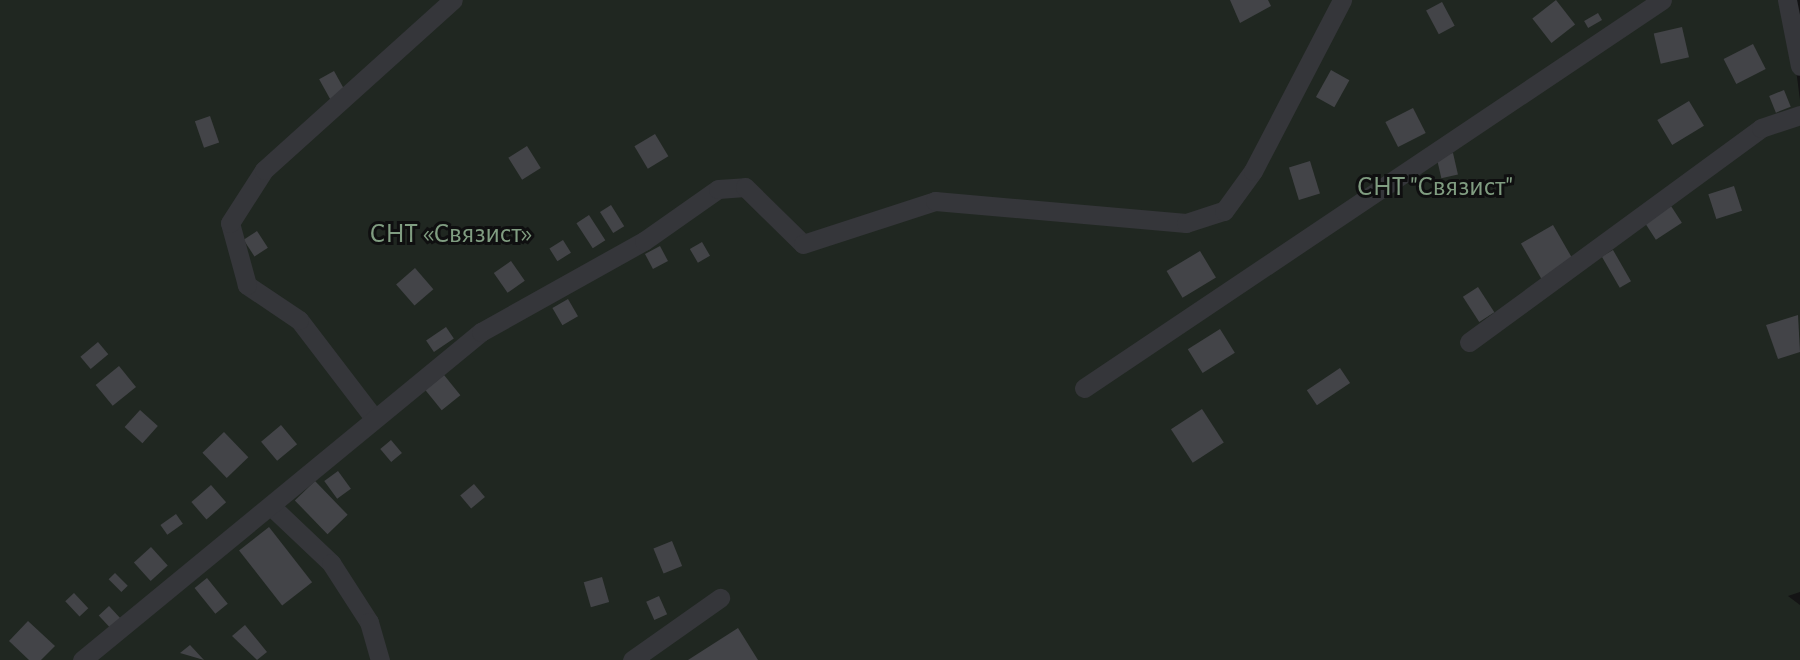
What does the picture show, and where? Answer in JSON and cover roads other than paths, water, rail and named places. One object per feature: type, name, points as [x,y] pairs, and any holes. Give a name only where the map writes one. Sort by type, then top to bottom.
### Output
[{"type":"lane","points":[[374,418],[299,320],[247,285],[230,223],[264,170],[453,0]]},
{"type":"lane","points":[[82,660],[481,332],[644,241],[718,189],[744,187],[803,244],[935,201],[1186,223],[1224,211],[1253,171],[1342,0]]},
{"type":"lane","points":[[1084,388],[1662,0]]},
{"type":"lane","points":[[1787,0],[1799,46],[1800,66]]},
{"type":"lane","points":[[1469,342],[1762,128],[1800,115]]},
{"type":"lane","points":[[271,506],[331,563],[369,622],[380,660]]},
{"type":"lane","points":[[632,660],[720,598]]},
{"type":"park label","name":"СНТ \"Связист\"","points":[[1435,187]]},
{"type":"park label","name":"СНТ «Связист»","points":[[451,234]]}]
